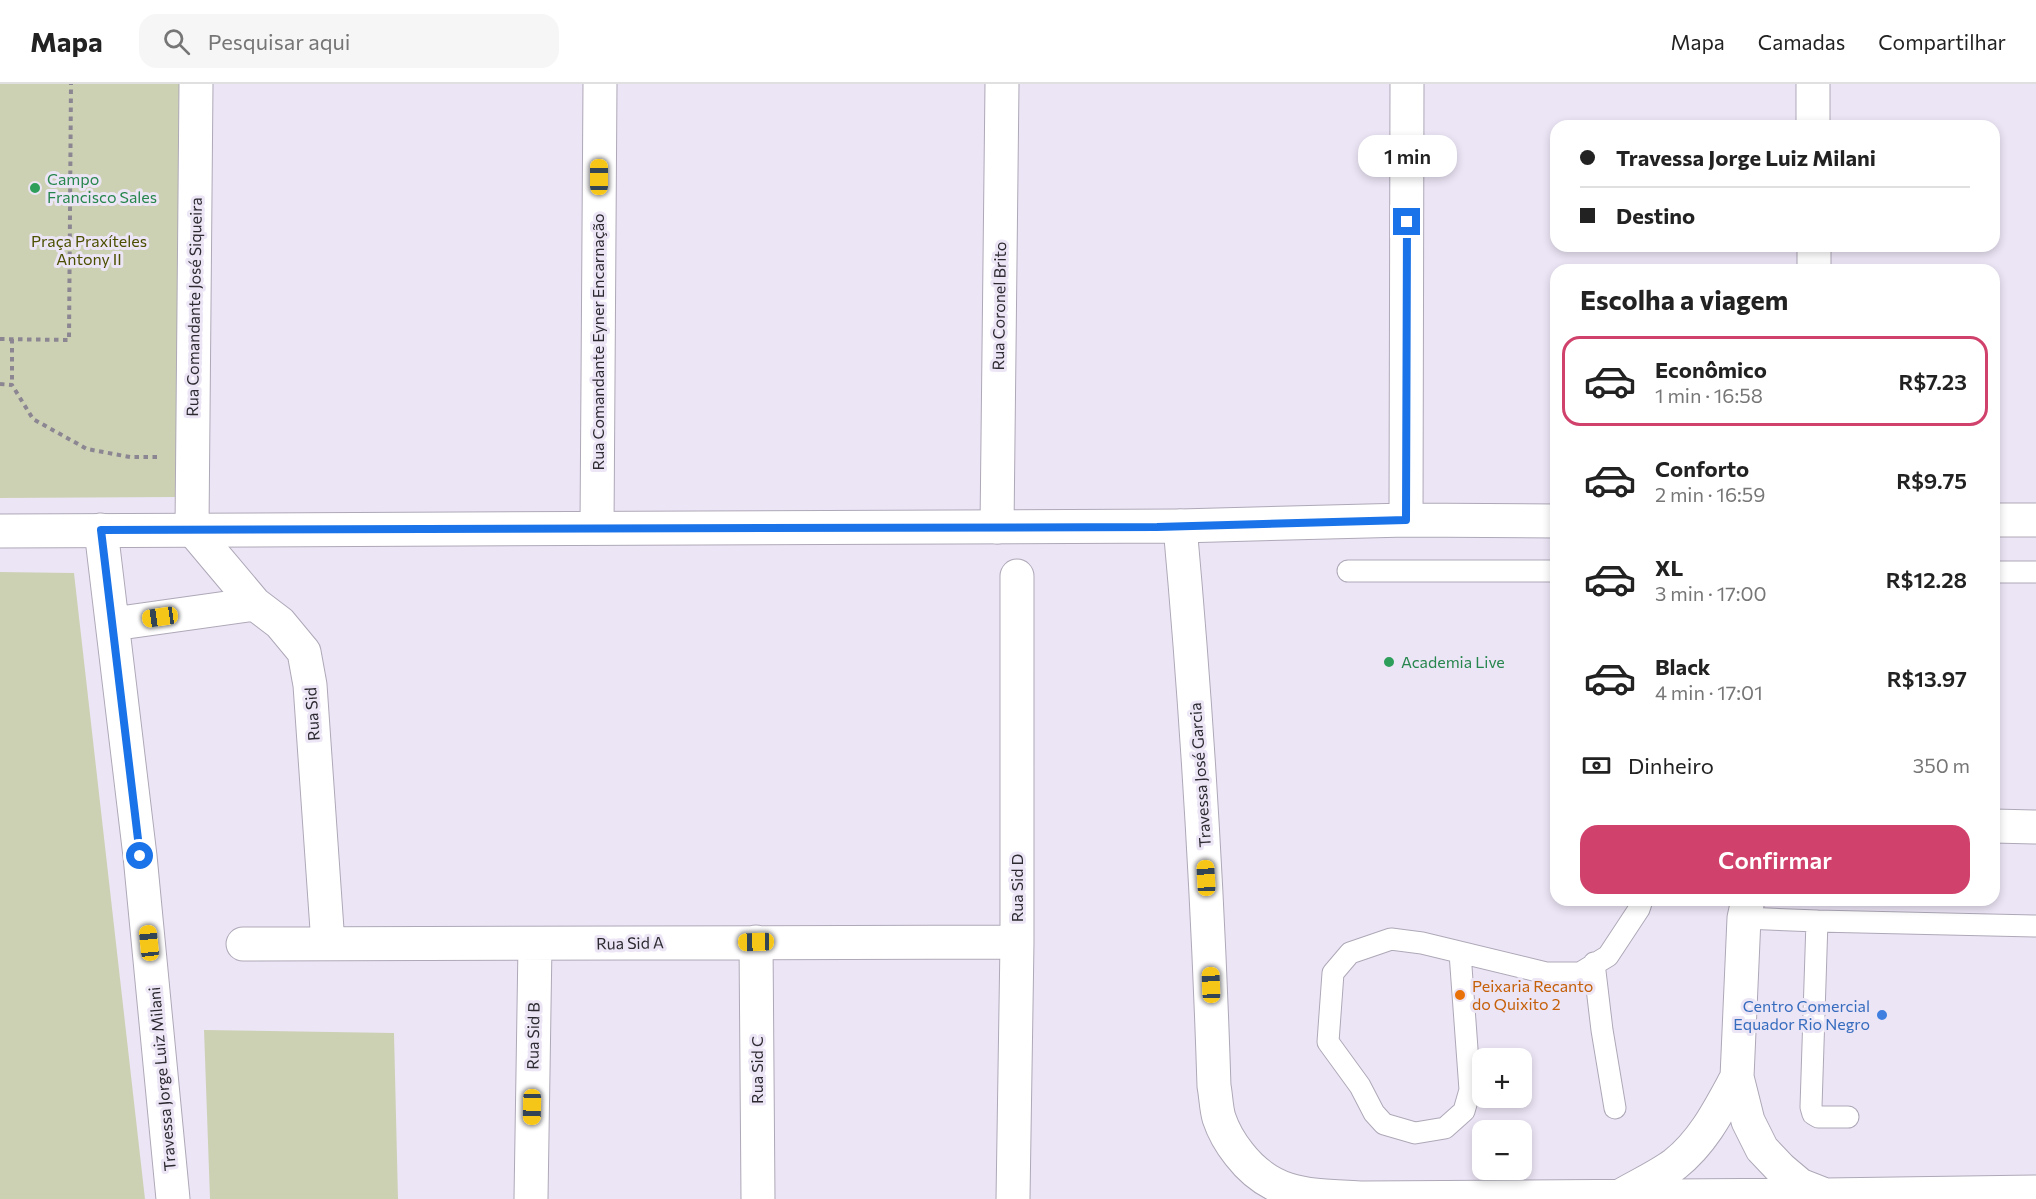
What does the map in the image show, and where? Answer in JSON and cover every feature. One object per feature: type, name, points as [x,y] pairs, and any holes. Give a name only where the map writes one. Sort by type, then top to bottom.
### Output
[{"type":"street","name":"Rua Comandante José Siqueira","points":[[192,530],[196,84]]},
{"type":"street","name":"Rua Comandante Eyner Encarnação","points":[[597,528],[600,84]]},
{"type":"street","name":"Rua Coronel Brito","points":[[997,527],[1002,84]]},
{"type":"street","points":[[1406,520],[1407,84]]},
{"type":"street","points":[[1813,84],[1813,120]]},
{"type":"street","points":[[0,531],[801,529],[1180,526],[1406,520],[1550,521]]},
{"type":"street","points":[[2000,520],[2036,520]]},
{"type":"street","name":"Travessa José Garcia","points":[[1180,526],[1194,680],[1204,835],[1214,1086],[1219,1118],[1234,1147],[1251,1169],[1258,1191]]},
{"type":"street","name":"Travessa Jorge Luiz Milani","points":[[101,530],[140,856],[173,1199]]},
{"type":"street","name":"Rua Sid","points":[[192,530],[255,604],[280,623],[304,652],[310,685],[328,944]]},
{"type":"street","name":"Rua Sid D","points":[[1013,1199],[1017,942],[1017,576]]},
{"type":"street","points":[[113,624],[255,604]]},
{"type":"street","points":[[2000,826],[2036,827]]},
{"type":"street","points":[[1746,909],[1737,1077],[1748,1120],[1762,1149],[1781,1169],[1800,1185],[1826,1195]]},
{"type":"street","name":"Rua Sid C","points":[[756,942],[758,1199]]},
{"type":"street","name":"Rua Sid A","points":[[243,944],[1017,942]]},
{"type":"street","name":"Rua Sid B","points":[[531,1199],[535,945]]},
{"type":"street","points":[[1620,1196],[1674,1164],[1696,1144],[1710,1126],[1737,1077]]},
{"type":"street","points":[[1258,1191],[1363,1198],[2036,1192]]},
{"type":"lane","points":[[1348,571],[1550,571]]},
{"type":"lane","points":[[2000,572],[2036,572]]},
{"type":"lane","points":[[1460,952],[1470,1090],[1464,1111],[1445,1128],[1415,1133],[1384,1124],[1374,1113],[1360,1086],[1328,1042],[1334,973],[1350,953],[1391,939],[1422,943],[1460,952],[1546,973],[1580,973],[1608,956],[1640,906]]},
{"type":"lane","points":[[1746,909],[1817,921],[2036,926]]},
{"type":"lane","points":[[1817,921],[1811,1107],[1813,1114],[1818,1117],[1848,1118]]},
{"type":"lane","points":[[1594,963],[1615,1108]]},
{"type":"path","points":[[0,339],[69,340],[71,84]]},
{"type":"path","points":[[12,339],[12,385],[33,419],[87,449],[130,457],[164,457]]},
{"type":"path","points":[[0,384],[12,385]]},
{"type":"green space","name":"Praça Praxíteles Antony II","points":[[0,84],[179,84],[176,497],[0,498]]},
{"type":"green space","points":[[0,572],[74,573],[145,1199],[0,1199]]},
{"type":"green space","points":[[204,1030],[394,1033],[398,1199],[210,1199]]},
{"type":"place","name":"Campo Francisco Sales","points":[[35,188]]},
{"type":"place","name":"Academia Live","points":[[1389,662]]},
{"type":"place","name":"Peixaria Recanto do Quixito 2","points":[[1460,995]]},
{"type":"place","name":"Centro Comercial Equador Rio Negro","points":[[1882,1015]]},
{"type":"route","points":[[140,856],[101,530],[1157,527],[1406,520],[1407,222]]}]
